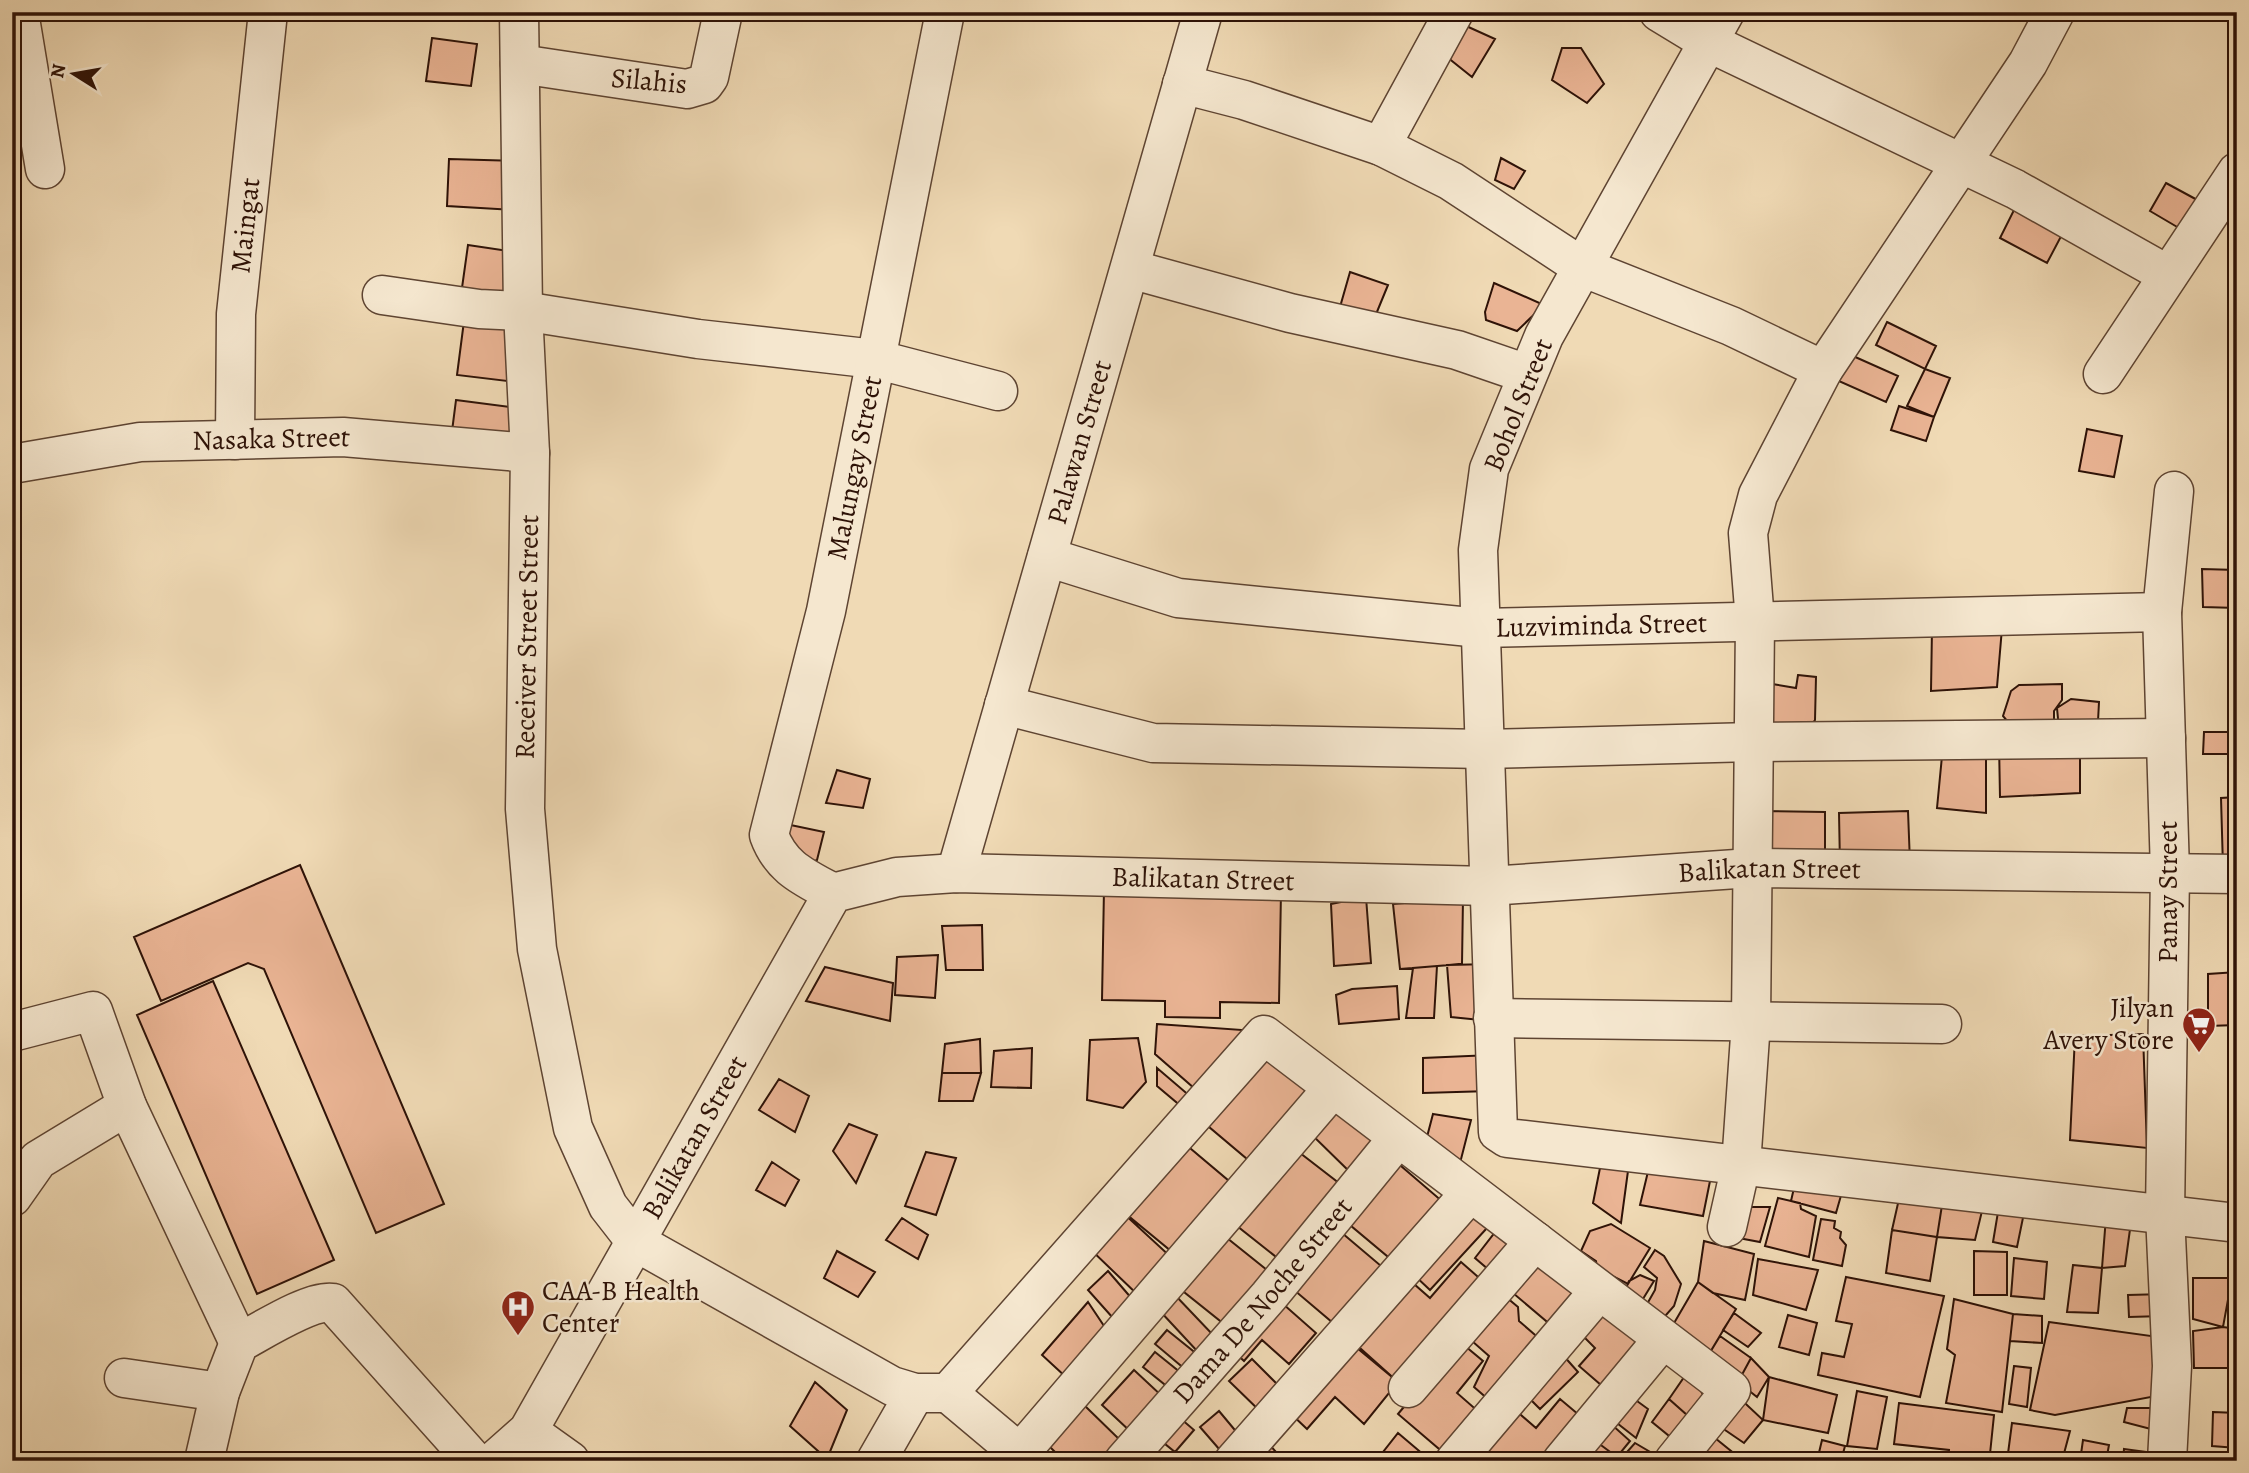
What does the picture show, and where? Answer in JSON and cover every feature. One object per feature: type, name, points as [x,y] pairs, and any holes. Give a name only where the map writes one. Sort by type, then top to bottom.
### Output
[{"type":"street","points":[[19,12],[45,169]]},
{"type":"street","name":"Maingat","points":[[235,440],[236,314],[268,12]]},
{"type":"street","name":"Receiver Street Street","points":[[519,12],[523,311],[530,453],[525,809],[537,949],[573,1128],[608,1206],[636,1242]]},
{"type":"street","name":"Silahis","points":[[520,64],[687,89],[704,84],[709,76],[723,12]]},
{"type":"street","name":"Malungay Street","points":[[833,893],[799,874],[776,855],[769,835],[826,611],[945,12]]},
{"type":"street","name":"Palawan Street","points":[[956,873],[1203,12]]},
{"type":"street","points":[[1381,146],[1454,12]]},
{"type":"street","points":[[1660,12],[1717,28],[2168,275]]},
{"type":"street","points":[[1727,1227],[1741,1165],[1751,1022],[1755,621],[1748,533],[1758,495],[1823,370],[2028,63],[2055,12]]},
{"type":"street","name":"Bohol Street","points":[[1717,28],[1581,267],[1527,374],[1489,469],[1478,550],[1496,1121],[1499,1132],[1507,1138],[1741,1165]]},
{"type":"street","points":[[1182,84],[1244,100],[1381,146],[1451,181],[1581,267],[1731,326],[1823,370]]},
{"type":"street","points":[[2103,374],[2237,172]]},
{"type":"street","points":[[1130,269],[1290,313],[1457,350],[1527,374]]},
{"type":"street","points":[[382,295],[479,309],[523,311],[698,339],[875,359],[998,391]]},
{"type":"street","name":"Nasaka Street","points":[[12,464],[140,443],[344,437],[530,453]]},
{"type":"street","name":"Panay Street","points":[[2167,1461],[2172,1366],[2165,1214],[2170,872],[2162,612],[2174,491]]},
{"type":"street","name":"Luzviminda Street","points":[[1047,556],[1178,598],[1480,628],[2162,612]]},
{"type":"street","points":[[1004,705],[1153,743],[1484,749],[1753,742],[2166,738]]},
{"type":"street","name":"Balikatan Street","points":[[494,1461],[528,1431],[833,893],[897,877],[956,873],[1489,886],[1751,868],[2237,874]]},
{"type":"street","points":[[12,1032],[93,1011],[127,1106],[239,1343]]},
{"type":"street","points":[[1493,1018],[1942,1024]]},
{"type":"street","points":[[876,1461],[931,1393],[1264,1035],[1731,1390],[1674,1461]]},
{"type":"street","points":[[636,1242],[892,1385],[931,1393],[1024,1457],[1333,1088]]},
{"type":"street","points":[[12,1197],[38,1160],[127,1106]]},
{"type":"street","name":"Dama De Noche Street","points":[[1124,1461],[1269,1296],[1398,1138]]},
{"type":"street","points":[[1741,1165],[2237,1223]]},
{"type":"street","points":[[1234,1461],[1470,1193]]},
{"type":"street","points":[[1408,1388],[1535,1241]]},
{"type":"street","points":[[1455,1461],[1599,1291]]},
{"type":"street","points":[[206,1460],[220,1392],[239,1343],[312,1306],[333,1303],[474,1461]]},
{"type":"street","points":[[1562,1461],[1663,1339]]},
{"type":"street","points":[[124,1378],[220,1392]]},
{"type":"street","points":[[528,1431],[570,1461]]},
{"type":"building","points":[[485,12],[514,12],[513,21],[484,17]]},
{"type":"building","points":[[1464,25],[1495,39],[1472,77],[1447,57]]},
{"type":"building","points":[[432,38],[477,44],[471,86],[426,81]]},
{"type":"building","points":[[1562,48],[1581,48],[1604,84],[1587,103],[1552,80]]},
{"type":"building","points":[[1501,158],[1525,171],[1514,189],[1495,180]]},
{"type":"building","points":[[449,159],[517,161],[515,210],[447,206]]},
{"type":"building","points":[[2166,183],[2201,202],[2184,231],[2150,211]]},
{"type":"building","points":[[2019,200],[2067,225],[2047,263],[2000,238]]},
{"type":"building","points":[[468,245],[515,252],[508,301],[461,295]]},
{"type":"building","points":[[1350,272],[1388,285],[1372,324],[1340,307]]},
{"type":"building","points":[[1494,283],[1544,305],[1517,331],[1486,320],[1485,312]]},
{"type":"building","points":[[464,321],[514,328],[507,381],[457,375]]},
{"type":"building","points":[[1887,322],[1936,346],[1925,369],[1876,345]]},
{"type":"building","points":[[1844,352],[1898,376],[1886,402],[1832,378]]},
{"type":"building","points":[[1925,369],[1950,378],[1934,417],[1907,406]]},
{"type":"building","points":[[456,400],[517,408],[512,447],[451,439]]},
{"type":"building","points":[[1899,406],[1934,417],[1926,441],[1891,430]]},
{"type":"building","points":[[2087,429],[2122,436],[2114,477],[2079,471]]},
{"type":"building","points":[[2202,569],[2237,570],[2237,608],[2203,607]]},
{"type":"building","points":[[1932,628],[2002,628],[1997,687],[1931,691]]},
{"type":"building","points":[[1798,675],[1816,677],[1815,720],[1805,734],[1766,732],[1772,684],[1796,688]]},
{"type":"building","points":[[2062,684],[2062,700],[2054,711],[2054,742],[2022,739],[2003,716],[2011,691],[2019,685]]},
{"type":"building","points":[[2071,699],[2099,702],[2097,741],[2060,740],[2057,708]]},
{"type":"building","points":[[2204,732],[2237,732],[2237,754],[2203,754]]},
{"type":"building","points":[[2080,740],[2080,793],[2000,797],[1999,743]]},
{"type":"building","points":[[1986,755],[1986,813],[1937,808],[1942,756]]},
{"type":"building","points":[[837,770],[870,779],[863,808],[826,803]]},
{"type":"building","points":[[2237,797],[2237,867],[2223,867],[2221,798]]},
{"type":"building","points":[[1760,811],[1825,812],[1825,865],[1760,864]]},
{"type":"building","points":[[1908,811],[1910,863],[1840,865],[1839,813]]},
{"type":"building","points":[[781,823],[824,832],[817,860],[801,868]]},
{"type":"building","points":[[300,865],[444,1204],[376,1233],[264,969],[248,963],[161,1001],[134,937]]},
{"type":"building","points":[[1104,889],[1281,892],[1279,1003],[1220,1002],[1220,1018],[1165,1017],[1165,1001],[1102,1000]]},
{"type":"building","points":[[1366,897],[1371,963],[1334,966],[1331,904]]},
{"type":"building","points":[[1463,898],[1462,964],[1400,969],[1393,904]]},
{"type":"building","points":[[982,925],[983,970],[946,970],[942,926]]},
{"type":"building","points":[[938,955],[935,998],[895,995],[897,957]]},
{"type":"building","points":[[1492,964],[1490,1021],[1451,1017],[1447,965]]},
{"type":"building","points":[[1437,966],[1434,1018],[1406,1018],[1413,968]]},
{"type":"building","points":[[825,967],[893,983],[890,1021],[806,1001]]},
{"type":"building","points":[[2237,972],[2237,1025],[2208,1026],[2208,974]]},
{"type":"building","points":[[213,981],[334,1260],[257,1294],[137,1015]]},
{"type":"building","points":[[1397,986],[1399,1019],[1339,1024],[1336,995],[1352,989]]},
{"type":"building","points":[[1157,1024],[1257,1031],[1202,1095],[1155,1054]]},
{"type":"building","points":[[2143,1034],[2147,1148],[2070,1140],[2075,1036]]},
{"type":"building","points":[[1138,1038],[1146,1082],[1123,1108],[1087,1100],[1090,1040]]},
{"type":"building","points":[[980,1039],[981,1073],[942,1073],[945,1044]]},
{"type":"building","points":[[1265,1045],[1317,1088],[1253,1164],[1202,1121]]},
{"type":"building","points":[[1032,1048],[1031,1088],[991,1087],[994,1051]]},
{"type":"building","points":[[1491,1055],[1490,1091],[1423,1093],[1423,1058]]},
{"type":"building","points":[[1157,1068],[1191,1097],[1182,1107],[1157,1086]]},
{"type":"building","points":[[942,1073],[981,1073],[973,1101],[939,1101]]},
{"type":"building","points":[[779,1079],[809,1096],[795,1132],[759,1110]]},
{"type":"building","points":[[1335,1104],[1380,1148],[1354,1176],[1309,1132]]},
{"type":"building","points":[[1433,1114],[1471,1120],[1458,1171],[1422,1156]]},
{"type":"building","points":[[849,1124],[877,1135],[856,1183],[833,1151]]},
{"type":"building","points":[[1178,1138],[1229,1181],[1171,1251],[1120,1209]]},
{"type":"building","points":[[1291,1146],[1344,1187],[1285,1264],[1232,1222]]},
{"type":"building","points":[[926,1152],[956,1158],[936,1215],[905,1206]]},
{"type":"building","points":[[1630,1156],[1621,1223],[1593,1203],[1602,1158]]},
{"type":"building","points":[[1651,1159],[1713,1166],[1703,1216],[1640,1205]]},
{"type":"building","points":[[1394,1160],[1443,1202],[1393,1261],[1344,1220]]},
{"type":"building","points":[[772,1162],[799,1180],[785,1206],[756,1190]]},
{"type":"building","points":[[1799,1166],[1846,1178],[1836,1213],[1791,1201]]},
{"type":"building","points":[[1903,1181],[1945,1186],[1937,1237],[1892,1230]]},
{"type":"building","points":[[1945,1186],[1982,1211],[1975,1240],[1937,1237]]},
{"type":"building","points":[[1778,1198],[1800,1203],[1801,1209],[1816,1216],[1809,1257],[1765,1246]]},
{"type":"building","points":[[1999,1206],[2025,1208],[2017,1247],[1993,1242]]},
{"type":"building","points":[[1741,1207],[1770,1207],[1760,1242],[1733,1237]]},
{"type":"building","points":[[1121,1211],[1173,1259],[1139,1296],[1088,1247]]},
{"type":"building","points":[[1469,1212],[1487,1228],[1430,1290],[1413,1274]]},
{"type":"building","points":[[2106,1217],[2131,1222],[2125,1266],[2102,1268]]},
{"type":"building","points":[[902,1218],[928,1235],[918,1259],[886,1240]]},
{"type":"building","points":[[1821,1219],[1835,1221],[1834,1228],[1841,1232],[1840,1238],[1846,1245],[1842,1266],[1813,1260]]},
{"type":"building","points":[[1611,1224],[1650,1248],[1628,1284],[1597,1268],[1596,1261],[1581,1251],[1590,1231]]},
{"type":"building","points":[[1892,1230],[1937,1237],[1930,1281],[1886,1273]]},
{"type":"building","points":[[1496,1231],[1518,1248],[1496,1276],[1475,1258]]},
{"type":"building","points":[[1342,1233],[1387,1271],[1339,1328],[1294,1290]]},
{"type":"building","points":[[1222,1234],[1272,1274],[1229,1328],[1179,1288]]},
{"type":"building","points":[[1704,1241],[1754,1254],[1745,1300],[1713,1293],[1698,1282]]},
{"type":"building","points":[[1655,1250],[1664,1256],[1681,1284],[1674,1306],[1659,1323],[1642,1313],[1655,1290],[1657,1278],[1644,1267]]},
{"type":"building","points":[[837,1251],[875,1272],[858,1297],[824,1278]]},
{"type":"building","points":[[1974,1251],[2007,1252],[2007,1295],[1974,1295]]},
{"type":"building","points":[[1535,1255],[1579,1292],[1552,1326],[1507,1288]]},
{"type":"building","points":[[2014,1258],[2047,1262],[2044,1299],[2011,1296]]},
{"type":"building","points":[[1758,1259],[1818,1270],[1806,1310],[1753,1295]]},
{"type":"building","points":[[1461,1262],[1485,1283],[1398,1382],[1351,1340],[1406,1277],[1430,1298]]},
{"type":"building","points":[[2073,1265],[2102,1268],[2098,1313],[2067,1312]]},
{"type":"building","points":[[1108,1271],[1133,1300],[1113,1318],[1088,1290]]},
{"type":"building","points":[[1640,1275],[1654,1281],[1638,1307],[1623,1295],[1629,1281]]},
{"type":"building","points":[[1846,1277],[1944,1296],[1920,1397],[1818,1375],[1822,1353],[1844,1357],[1852,1324],[1836,1321]]},
{"type":"building","points":[[2193,1278],[2232,1278],[2223,1327],[2193,1319]]},
{"type":"building","points":[[1698,1282],[1736,1309],[1706,1359],[1670,1330]]},
{"type":"building","points":[[1500,1292],[1518,1307],[1519,1321],[1541,1340],[1489,1400],[1474,1387],[1489,1356],[1464,1334]]},
{"type":"building","points":[[2165,1294],[2163,1316],[2129,1317],[2128,1295]]},
{"type":"building","points":[[1175,1295],[1214,1336],[1198,1352],[1159,1310]]},
{"type":"building","points":[[1274,1296],[1316,1333],[1289,1364],[1262,1340],[1244,1361],[1230,1348]]},
{"type":"building","points":[[1954,1299],[2013,1314],[2002,1412],[1946,1403],[1955,1355],[1947,1349]]},
{"type":"building","points":[[1088,1302],[1108,1332],[1067,1378],[1042,1355]]},
{"type":"building","points":[[1602,1308],[1647,1347],[1608,1391],[1579,1366],[1595,1348],[1580,1333]]},
{"type":"building","points":[[1734,1313],[1761,1333],[1748,1347],[1723,1330]]},
{"type":"building","points":[[2013,1314],[2042,1316],[2042,1343],[2010,1341]]},
{"type":"building","points":[[1788,1315],[1817,1323],[1809,1355],[1779,1347]]},
{"type":"building","points":[[2049,1322],[2166,1338],[2167,1394],[2055,1415],[2030,1410]]},
{"type":"building","points":[[2223,1327],[2237,1329],[2237,1368],[2194,1368],[2193,1331]]},
{"type":"building","points":[[1167,1330],[1198,1355],[1186,1370],[1155,1344]]},
{"type":"building","points":[[1720,1336],[1751,1358],[1738,1382],[1706,1359]]},
{"type":"building","points":[[1459,1341],[1483,1361],[1457,1393],[1480,1413],[1445,1454],[1398,1414]]},
{"type":"building","points":[[1351,1343],[1398,1382],[1364,1424],[1335,1397],[1307,1429],[1288,1411]]},
{"type":"building","points":[[1155,1352],[1181,1373],[1169,1388],[1143,1367]]},
{"type":"building","points":[[1562,1354],[1578,1372],[1540,1409],[1523,1392]]},
{"type":"building","points":[[1751,1358],[1769,1377],[1757,1397],[1738,1382]]},
{"type":"building","points":[[1252,1359],[1286,1393],[1264,1415],[1229,1381]]},
{"type":"building","points":[[2014,1366],[2031,1368],[2027,1407],[2009,1404]]},
{"type":"building","points":[[1134,1370],[1163,1397],[1131,1432],[1102,1405]]},
{"type":"building","points":[[1689,1370],[1709,1405],[1696,1423],[1669,1399]]},
{"type":"building","points":[[1769,1377],[1837,1395],[1828,1433],[1763,1420]]},
{"type":"building","points":[[815,1382],[847,1410],[827,1459],[790,1426]]},
{"type":"building","points":[[1732,1391],[1763,1420],[1744,1443],[1709,1419]]},
{"type":"building","points":[[1857,1391],[1887,1397],[1877,1449],[1847,1446]]},
{"type":"building","points":[[1626,1393],[1648,1409],[1636,1438],[1608,1416]]},
{"type":"building","points":[[1560,1399],[1591,1425],[1560,1461],[1470,1460],[1514,1409],[1536,1428]]},
{"type":"building","points":[[1669,1399],[1696,1423],[1679,1444],[1652,1422]]},
{"type":"building","points":[[1899,1403],[1994,1415],[1990,1454],[1995,1461],[1948,1461],[1949,1450],[1894,1444]]},
{"type":"building","points":[[1084,1405],[1121,1441],[1101,1461],[1064,1461],[1046,1443]]},
{"type":"building","points":[[2127,1408],[2167,1408],[2166,1433],[2124,1422]]},
{"type":"building","points":[[1219,1411],[1244,1441],[1226,1457],[1200,1427]]},
{"type":"building","points":[[1173,1412],[1194,1430],[1175,1452],[1154,1435]]},
{"type":"building","points":[[2213,1412],[2237,1413],[2237,1448],[2212,1446]]},
{"type":"building","points":[[1601,1415],[1630,1441],[1617,1457],[1590,1437]]},
{"type":"building","points":[[2012,1423],[2070,1431],[2062,1461],[2007,1461]]},
{"type":"building","points":[[1398,1433],[1431,1461],[1376,1461]]},
{"type":"building","points":[[1590,1437],[1617,1457],[1615,1461],[1584,1461]]},
{"type":"building","points":[[1715,1438],[1736,1455],[1732,1461],[1697,1461]]},
{"type":"building","points":[[1822,1440],[1845,1446],[1841,1461],[1817,1461]]},
{"type":"building","points":[[2083,1440],[2109,1445],[2106,1461],[2080,1461]]},
{"type":"building","points":[[1268,1443],[1284,1461],[1249,1461]]},
{"type":"building","points":[[1635,1443],[1662,1459],[1619,1461]]},
{"type":"building","points":[[2124,1449],[2162,1454],[2161,1461],[2123,1461]]},
{"type":"building","points":[[1854,1452],[1917,1461],[1853,1461]]},
{"type":"place","name":"Jilyan Avery Store","points":[[2199,1054]]},
{"type":"place","name":"CAA-B Health Center","points":[[518,1337]]}]
